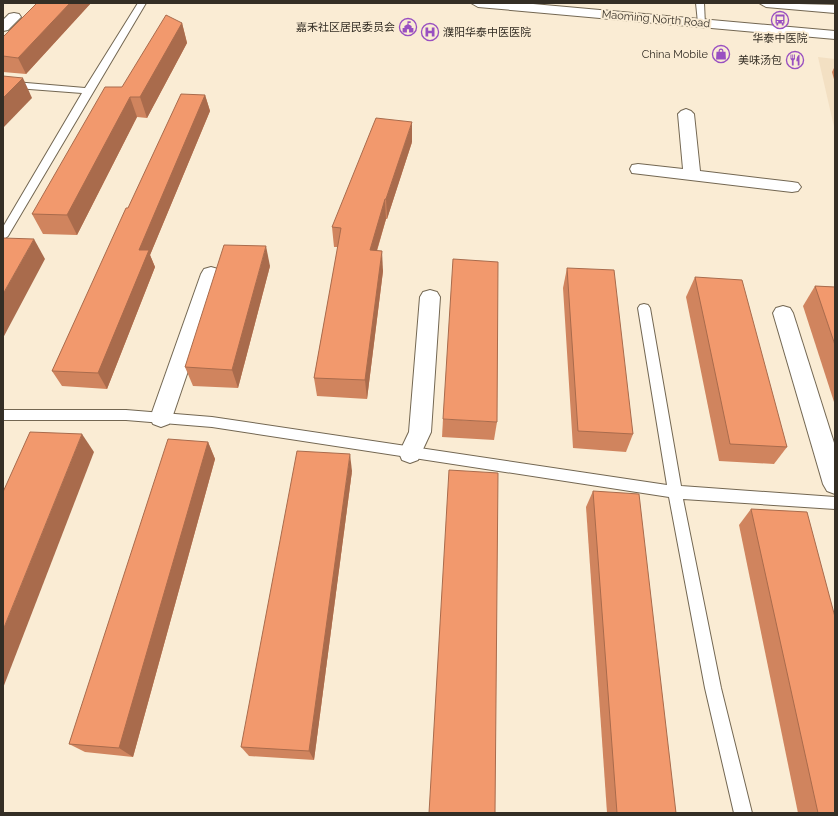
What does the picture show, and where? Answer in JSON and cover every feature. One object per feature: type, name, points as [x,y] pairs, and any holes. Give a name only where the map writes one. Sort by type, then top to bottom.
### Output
[{"type":"street","name":"Maoming North Road","points":[[478,3],[835,35]]},
{"type":"street","points":[[766,3],[835,9]]},
{"type":"street","points":[[3,27],[14,17]]},
{"type":"street","points":[[686,114],[692,175]]},
{"type":"street","points":[[638,169],[792,187]]},
{"type":"street","points":[[161,418],[211,274]]},
{"type":"street","points":[[410,453],[420,432],[430,297]]},
{"type":"street","points":[[783,313],[835,484]]},
{"type":"lane","points":[[3,236],[88,91],[142,3]]},
{"type":"lane","points":[[700,3],[702,23]]},
{"type":"lane","points":[[3,84],[88,91]]},
{"type":"lane","points":[[644,308],[674,492],[705,655],[729,760],[743,813]]},
{"type":"lane","points":[[3,415],[126,415],[212,422],[674,492],[835,503]]},
{"type":"shaded area","points":[[818,57],[835,59],[835,131]]},
{"type":"building","points":[[37,3],[70,3],[18,58],[3,56],[3,37]]},
{"type":"building","points":[[166,15],[182,23],[140,97],[130,97],[67,215],[32,214],[105,87],[122,87]]},
{"type":"building","points":[[3,76],[23,78],[3,98]]},
{"type":"building","points":[[181,94],[205,95],[139,250],[149,250],[98,373],[52,371],[126,208],[128,208]]},
{"type":"building","points":[[376,118],[412,122],[385,199],[370,250],[382,251],[365,380],[314,378],[341,228],[332,227]]},
{"type":"building","points":[[3,238],[34,239],[3,294]]},
{"type":"building","points":[[224,245],[266,246],[232,370],[185,367]]},
{"type":"building","points":[[453,259],[498,262],[497,422],[443,419]]},
{"type":"building","points":[[567,268],[614,270],[633,434],[578,431]]},
{"type":"building","points":[[695,277],[742,280],[787,447],[730,444]]},
{"type":"building","points":[[815,286],[835,287],[835,345]]},
{"type":"building","points":[[30,432],[82,434],[3,630],[3,492]]},
{"type":"building","points":[[168,439],[208,442],[119,748],[69,744]]},
{"type":"building","points":[[297,451],[350,454],[309,751],[241,747]]},
{"type":"building","points":[[449,470],[498,473],[495,813],[429,813]]},
{"type":"building","points":[[593,491],[639,494],[676,813],[617,813]]},
{"type":"building","points":[[751,509],[807,512],[835,617],[835,813],[818,813]]},
{"type":"place","name":"华泰中医院","points":[[780,20]]},
{"type":"place","name":"嘉禾社区居民委员会","points":[[408,27]]},
{"type":"place","name":"濮阳华泰中医医院","points":[[430,32]]},
{"type":"place","name":"China Mobile","points":[[721,54]]},
{"type":"place","name":"美味汤包","points":[[795,60]]}]
